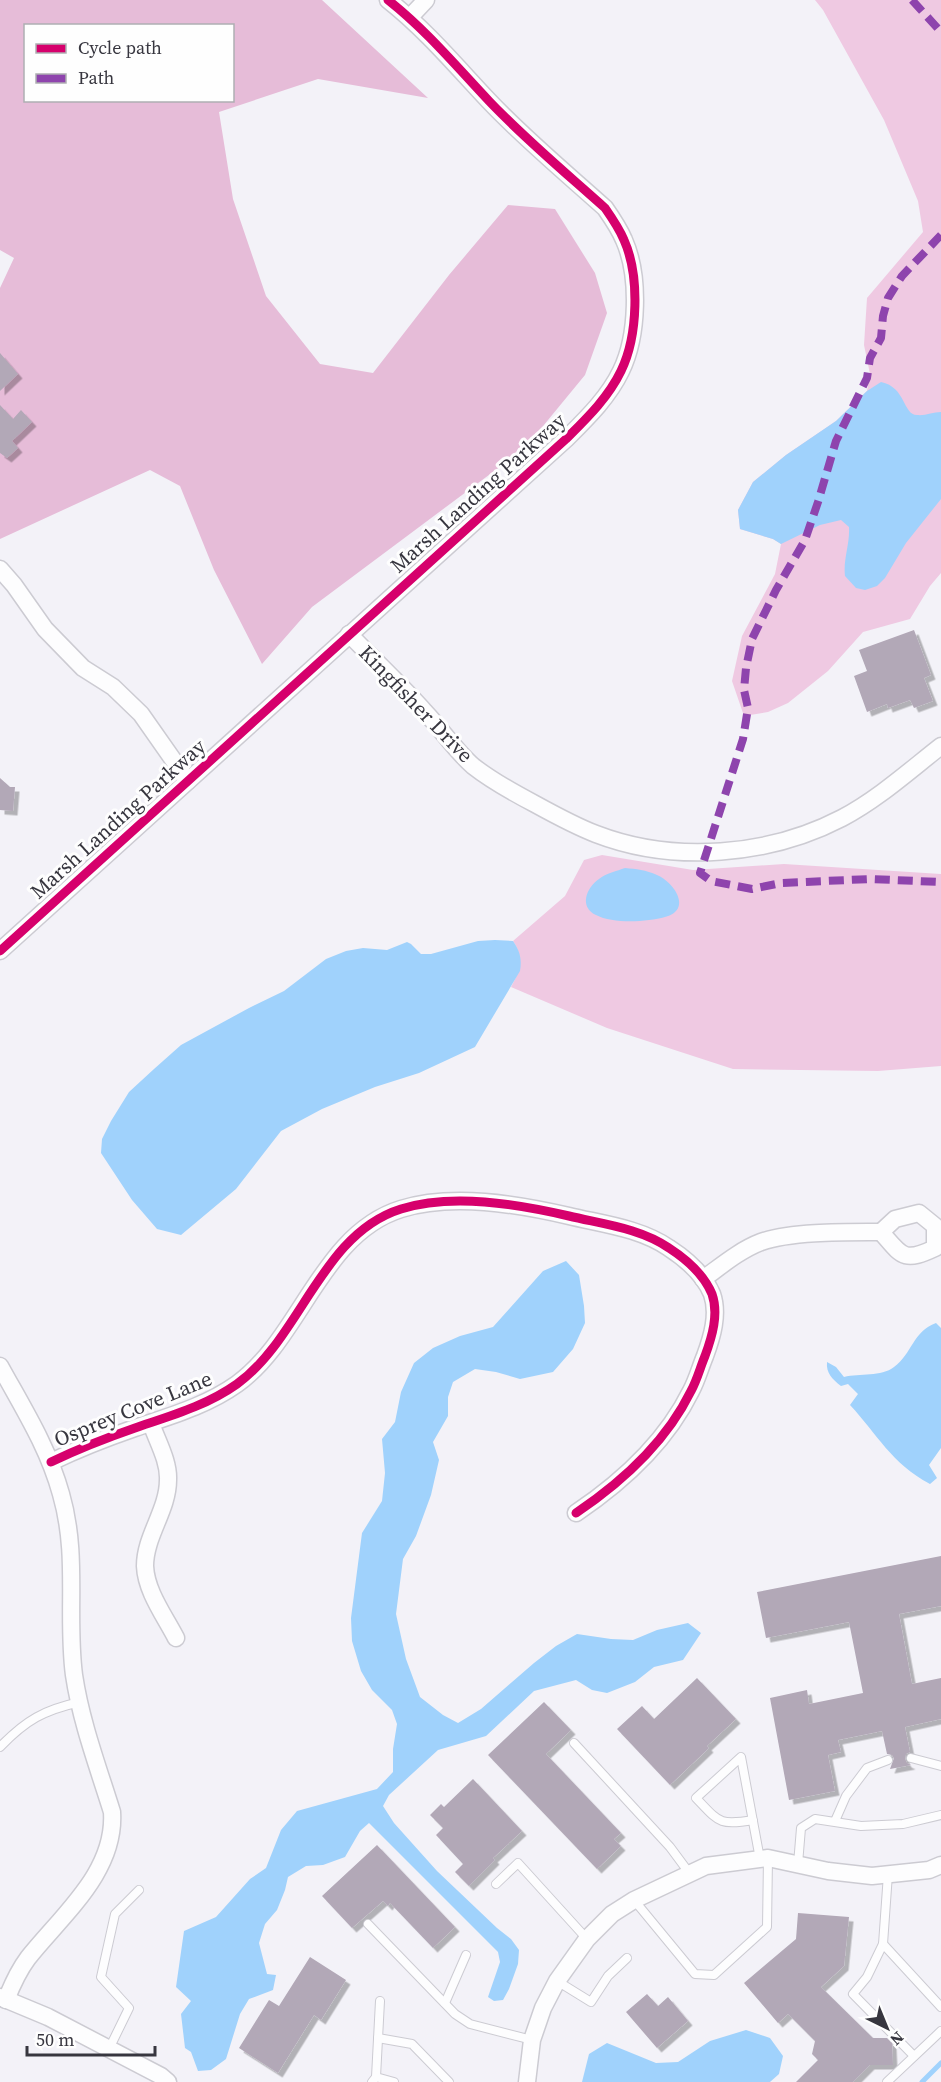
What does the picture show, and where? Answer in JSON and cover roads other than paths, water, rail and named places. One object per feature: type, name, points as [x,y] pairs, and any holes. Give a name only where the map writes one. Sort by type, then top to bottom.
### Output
[{"type":"street","name":"Marsh Landing Parkway","points":[[0,951],[566,439],[589,417],[609,392],[621,370],[630,347],[634,323],[634,293],[626,242],[618,227],[605,208],[491,103],[410,17],[387,0]]},
{"type":"street","points":[[410,17],[426,0]]},
{"type":"street","points":[[0,569],[45,629],[82,668],[113,687],[141,714],[188,781]]},
{"type":"street","name":"Kingfisher Drive","points":[[349,634],[426,712],[453,746],[475,767],[512,792],[563,820],[598,835],[634,845],[707,852],[739,850],[810,833],[843,818],[877,797],[941,746]]},
{"type":"street","name":"Osprey Cove Lane","points":[[0,1366],[38,1432],[51,1462],[90,1445],[204,1404],[235,1386],[250,1374],[272,1349],[342,1248],[371,1223],[396,1210],[419,1203],[442,1201],[506,1204],[553,1212],[633,1231],[654,1239],[694,1268],[711,1293],[715,1307],[715,1320],[710,1343],[691,1391],[676,1418],[628,1473],[603,1495],[576,1513]]},
{"type":"street","points":[[703,1279],[743,1251],[761,1242],[780,1237],[854,1232],[880,1233]]},
{"type":"street","points":[[151,1423],[167,1468],[168,1482],[147,1548],[145,1565],[149,1587],[176,1638]]},
{"type":"street","points":[[51,1462],[69,1533],[74,1676],[112,1812],[111,1838],[95,1876],[26,1960],[3,1998],[48,2017],[161,2076],[168,2082]]},
{"type":"street","points":[[527,2082],[532,2040],[543,2008],[556,1982],[587,1939],[612,1914],[634,1900],[706,1866],[764,1858],[861,1875],[929,1870],[941,1865]]},
{"type":"lane","points":[[0,1747],[33,1717],[61,1706],[80,1702]]},
{"type":"lane","points":[[574,1743],[670,1847],[691,1874]]},
{"type":"lane","points":[[634,1900],[695,1974],[714,1975],[767,1927],[764,1858],[753,1820],[741,1756],[696,1798],[719,1821],[732,1823],[753,1820]]},
{"type":"lane","points":[[911,1758],[941,1766]]},
{"type":"lane","points":[[835,1821],[846,1796],[867,1768],[888,1760]]},
{"type":"lane","points":[[798,1864],[801,1828],[815,1819],[861,1826],[903,1824],[941,1815]]},
{"type":"lane","points":[[496,1884],[518,1863],[587,1939]]},
{"type":"lane","points":[[888,1874],[884,1944],[867,1977],[853,1994],[914,2056]]},
{"type":"lane","points":[[109,2049],[129,2008],[101,1977],[115,1914],[139,1890]]},
{"type":"lane","points":[[368,1924],[455,2014],[470,2024],[532,2040]]},
{"type":"lane","points":[[884,1944],[941,2007]]},
{"type":"lane","points":[[445,2003],[466,1955]]},
{"type":"lane","points":[[556,1982],[591,2002],[608,1976],[627,1958]]},
{"type":"lane","points":[[380,2001],[374,2080],[394,2082]]},
{"type":"lane","points":[[887,2082],[941,2031]]},
{"type":"lane","points":[[378,2038],[412,2044],[449,2082]]},
{"type":"water","points":[[881,382],[895,389],[912,414],[941,412],[941,499],[906,543],[885,578],[877,586],[865,590],[856,588],[845,576],[849,527],[841,520],[820,525],[781,544],[773,539],[740,529],[738,510],[753,482],[786,455],[836,421],[867,391]]},
{"type":"water","points":[[625,868],[649,872],[663,879],[678,896],[678,908],[665,917],[640,921],[611,920],[591,912],[587,907],[586,897],[594,883],[605,875]]},
{"type":"water","points":[[478,941],[513,941],[520,955],[520,971],[475,1047],[419,1073],[375,1087],[322,1109],[281,1131],[236,1189],[181,1235],[157,1229],[132,1200],[101,1153],[102,1139],[129,1092],[181,1045],[284,991],[326,959],[346,951],[363,948],[387,950],[407,942],[421,954],[431,954]]},
{"type":"water","points":[[566,1261],[579,1275],[585,1323],[573,1349],[553,1372],[520,1379],[475,1369],[453,1382],[448,1397],[448,1416],[433,1442],[439,1460],[431,1495],[416,1536],[403,1559],[396,1614],[406,1659],[420,1697],[443,1715],[458,1723],[481,1709],[556,1646],[577,1634],[633,1640],[657,1630],[688,1623],[701,1633],[683,1660],[654,1667],[635,1682],[607,1693],[592,1690],[576,1680],[534,1691],[486,1736],[438,1750],[389,1795],[383,1806],[394,1823],[437,1871],[511,1939],[519,1950],[518,1964],[503,2000],[494,2001],[488,1997],[500,1962],[498,1952],[369,1823],[360,1831],[345,1857],[323,1865],[306,1866],[288,1877],[277,1910],[265,1924],[259,1943],[267,1974],[276,1975],[273,1990],[249,1999],[240,2014],[226,2059],[211,2070],[198,2071],[191,2052],[185,2048],[181,2014],[191,2001],[176,1987],[184,1931],[216,1917],[250,1879],[266,1868],[281,1830],[297,1811],[377,1789],[393,1772],[393,1749],[397,1724],[392,1710],[372,1690],[361,1671],[352,1641],[351,1618],[362,1533],[382,1501],[385,1473],[382,1439],[395,1422],[401,1392],[414,1363],[433,1348],[460,1336],[493,1327],[543,1271]]},
{"type":"water","points":[[936,1323],[941,1328],[941,1448],[929,1465],[937,1478],[930,1484],[905,1467],[886,1448],[850,1405],[858,1394],[848,1384],[841,1386],[830,1376],[827,1362],[836,1367],[844,1377],[877,1374],[889,1370],[900,1362],[922,1331]]},
{"type":"water","points":[[746,2030],[770,2038],[783,2056],[779,2074],[770,2082],[582,2082],[589,2054],[607,2043],[656,2063],[678,2062],[710,2041]]},
{"type":"waterway","points":[[922,2082],[941,2063]]}]
